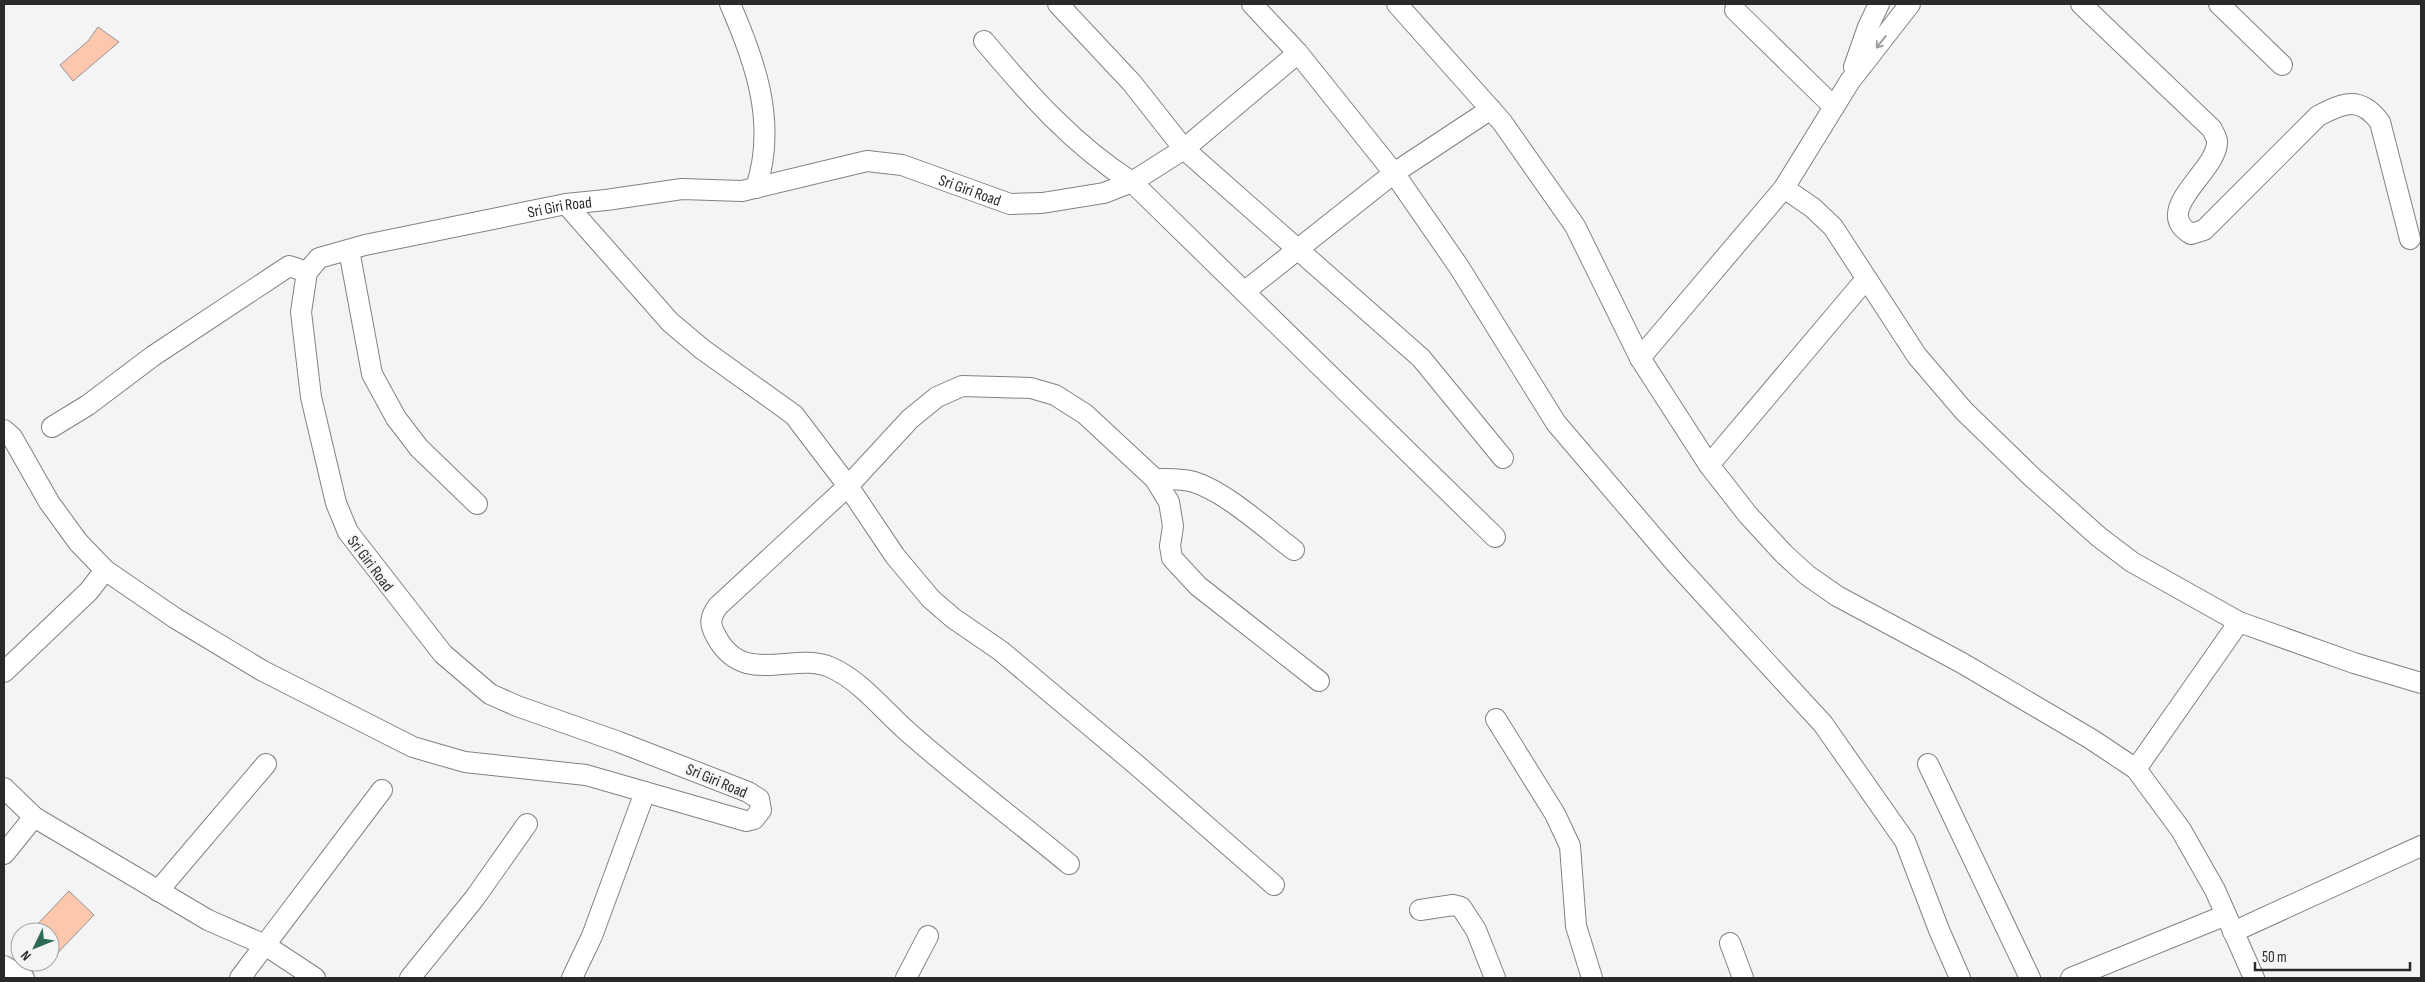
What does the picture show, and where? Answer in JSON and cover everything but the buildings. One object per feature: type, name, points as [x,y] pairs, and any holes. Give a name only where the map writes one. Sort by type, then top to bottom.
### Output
[{"type":"street","points":[[730,4],[745,38],[765,110],[766,135],[763,168],[756,188]]},
{"type":"street","points":[[1058,4],[1132,83],[1184,149],[1422,358],[1503,458]]},
{"type":"street","points":[[1252,4],[1298,53],[1394,173],[1459,267],[1556,423],[1678,566],[1829,732],[1906,841],[1939,930],[1960,978]]},
{"type":"street","points":[[1397,4],[1491,109],[1575,226],[1640,358],[1709,465],[1748,515],[1784,554],[1807,575],[1837,596],[1962,663],[2091,739],[2136,769],[2181,830],[2215,890],[2254,978]]},
{"type":"street","points":[[1850,81],[1868,27],[1879,4]]},
{"type":"street","points":[[1640,358],[1784,188],[1850,81],[1910,4]]},
{"type":"street","points":[[2081,4],[2212,129],[2218,141],[2216,152],[2179,205],[2177,220],[2182,228],[2191,234],[2204,230],[2318,116],[2337,106],[2356,104],[2370,109],[2380,122],[2410,239]]},
{"type":"street","points":[[2219,4],[2282,65]]},
{"type":"street","points":[[1735,10],[1834,107]]},
{"type":"street","points":[[984,41],[1024,89],[1064,129],[1110,168],[1132,182],[1494,537]]},
{"type":"street","name":"Sri Giri Road","points":[[4,430],[12,437],[49,502],[78,542],[105,570],[175,618],[263,671],[413,747],[465,762],[586,775],[746,821],[754,819],[761,810],[758,799],[748,792],[619,742],[517,706],[490,694],[444,654],[348,532],[336,503],[311,397],[301,312],[307,272],[319,258],[349,250],[566,204],[606,200],[682,188],[742,191],[866,161],[902,165],[1010,204],[1078,199],[1104,194],[1132,182],[1184,149],[1298,53]]},
{"type":"street","points":[[1244,292],[1297,248],[1394,173],[1491,109]]},
{"type":"street","points":[[1784,188],[1813,208],[1832,228],[1918,356],[1964,411],[2032,477],[2099,537],[2132,562],[2239,622],[2354,663],[2421,683]]},
{"type":"street","points":[[566,204],[670,322],[702,349],[794,415],[848,486],[895,556],[931,599],[953,618],[1001,651],[1139,767],[1274,885]]},
{"type":"street","points":[[349,250],[372,374],[396,418],[419,448],[477,504]]},
{"type":"street","points":[[52,427],[88,404],[153,356],[289,266],[307,272]]},
{"type":"street","points":[[1709,465],[1866,279]]},
{"type":"street","points":[[1069,864],[908,732],[846,676],[828,666],[808,664],[759,666],[745,663],[719,642],[710,626],[712,615],[718,606],[848,486],[910,419],[938,397],[962,386],[1031,388],[1055,395],[1086,414],[1155,479],[1169,502],[1173,526],[1170,546],[1172,558],[1180,569],[1198,586],[1319,681]]},
{"type":"street","points":[[1155,479],[1183,480],[1196,483],[1223,497],[1294,550]]},
{"type":"street","points":[[4,672],[89,591],[105,570]]},
{"type":"street","points":[[2136,769],[2239,622]]},
{"type":"street","points":[[1496,719],[1554,814],[1570,846],[1576,926],[1592,978]]},
{"type":"street","points":[[158,890],[266,764]]},
{"type":"street","points":[[1928,764],[2030,978]]},
{"type":"street","points":[[4,788],[34,817],[208,920],[265,946],[315,978]]},
{"type":"street","points":[[240,978],[382,790]]},
{"type":"street","points":[[572,978],[592,936],[645,792]]},
{"type":"street","points":[[4,854],[34,817]]},
{"type":"street","points":[[410,978],[474,899],[527,824]]},
{"type":"street","points":[[2071,978],[2230,923],[2421,846]]},
{"type":"street","points":[[1420,910],[1453,905],[1461,907],[1476,930],[1495,978]]},
{"type":"street","points":[[906,978],[928,936]]},
{"type":"street","points":[[1730,943],[1744,978]]},
{"type":"street","points":[[4,966],[24,978]]}]
